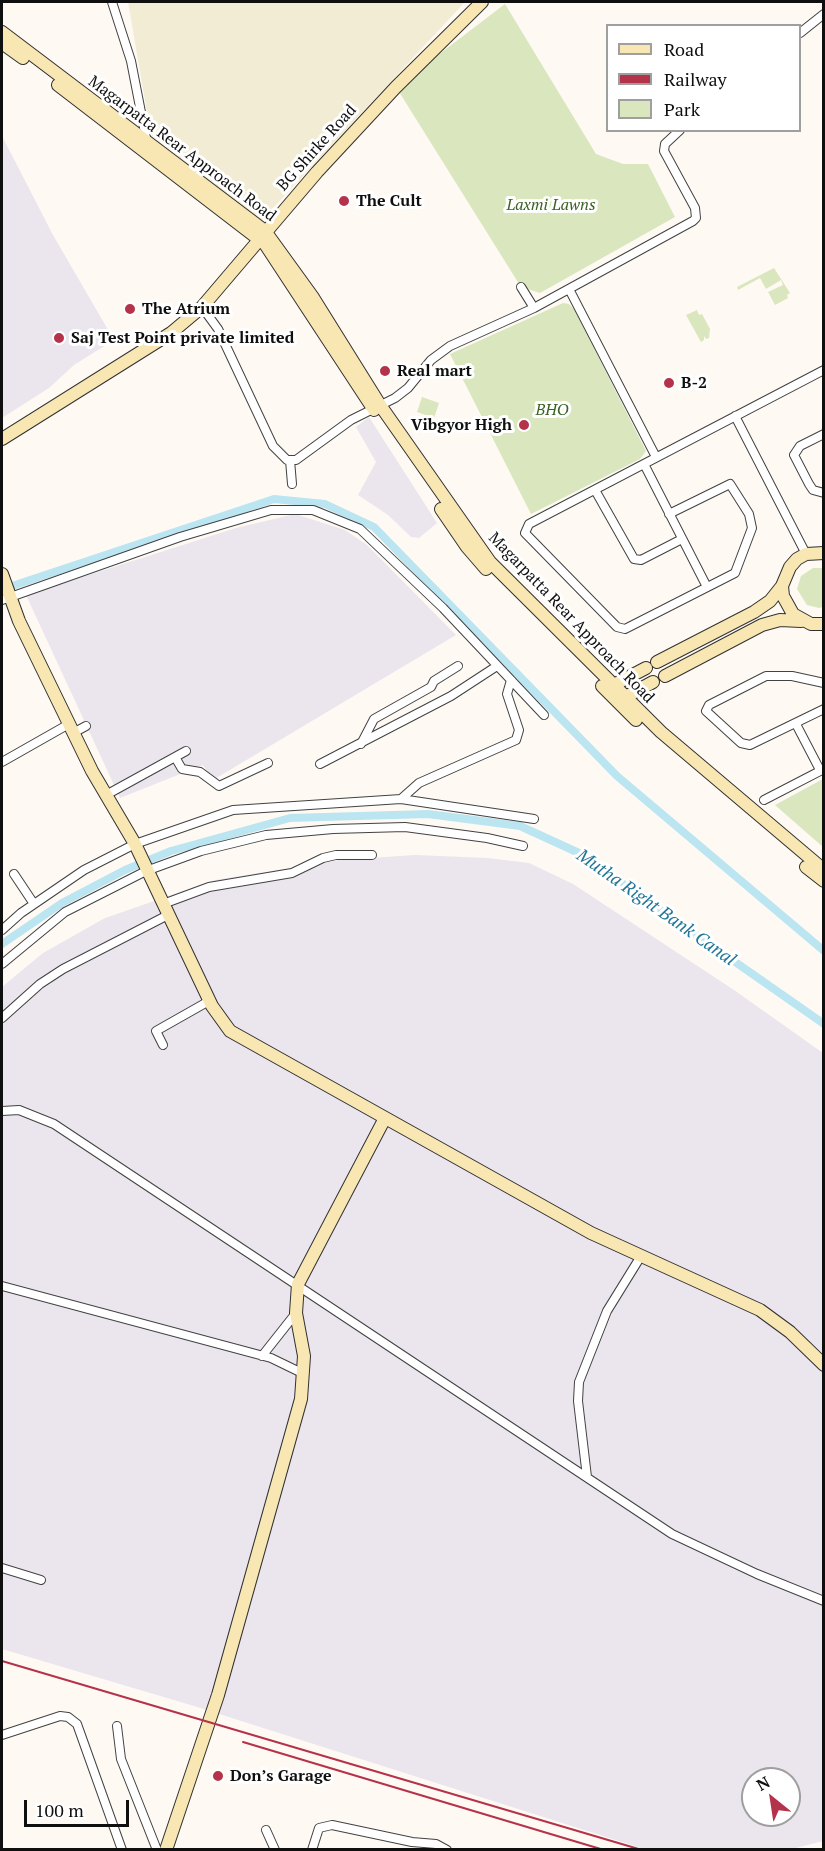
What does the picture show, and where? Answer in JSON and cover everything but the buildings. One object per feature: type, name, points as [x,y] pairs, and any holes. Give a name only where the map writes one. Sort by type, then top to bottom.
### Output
[{"type":"street","points":[[112,2],[131,61],[145,147]]},
{"type":"street","name":"BG Shirke Road","points":[[2,439],[171,333],[202,307],[261,235],[396,87],[482,2]]},
{"type":"street","points":[[801,32],[824,14]]},
{"type":"street","name":"Magarpatta Rear Approach Road","points":[[2,32],[56,79],[261,235],[478,561],[609,687],[686,766],[824,881]]},
{"type":"street","name":"Magarpatta Rear Approach Road","points":[[2,43],[56,79]]},
{"type":"street","points":[[290,460],[306,454],[376,406],[408,388],[431,360],[450,346],[534,308],[696,218],[695,208],[664,151],[664,144],[678,132]]},
{"type":"street","points":[[521,287],[534,308]]},
{"type":"street","points":[[569,289],[656,458]]},
{"type":"street","points":[[202,307],[218,329],[273,446],[290,460]]},
{"type":"street","points":[[669,514],[726,483],[733,487],[749,514],[752,528],[738,567],[730,576],[626,629],[617,627],[525,533],[529,524],[824,370]]},
{"type":"street","points":[[732,418],[806,554]]},
{"type":"street","points":[[824,434],[800,446],[794,455],[813,490],[824,493]]},
{"type":"street","points":[[290,460],[292,484]]},
{"type":"street","points":[[644,464],[707,587]]},
{"type":"street","points":[[595,490],[634,559],[641,560],[682,539]]},
{"type":"street","points":[[6,596],[180,537],[271,510],[313,510],[360,529],[544,715]]},
{"type":"street","points":[[609,687],[754,612],[770,601],[782,586],[790,567],[806,554],[824,553]]},
{"type":"street","points":[[2,577],[6,596],[71,729],[136,847],[209,1001],[224,1024],[238,1036],[591,1233],[760,1310],[797,1337],[824,1365]]},
{"type":"street","points":[[782,586],[786,606],[801,621]]},
{"type":"street","points":[[621,700],[762,625],[780,620],[824,624]]},
{"type":"street","points":[[361,744],[374,718],[431,687],[434,681],[458,666]]},
{"type":"street","points":[[320,764],[451,696],[497,666]]},
{"type":"street","points":[[824,683],[792,676],[766,676],[709,705],[706,711],[745,745],[796,724],[824,709]]},
{"type":"street","points":[[401,799],[419,783],[516,740],[519,730],[507,694],[511,680]]},
{"type":"street","name":"Magarpatta Rear Approach Road","points":[[621,700],[824,870]]},
{"type":"street","points":[[764,800],[822,770],[796,724]]},
{"type":"street","points":[[2,762],[71,729],[86,726]]},
{"type":"street","points":[[106,795],[186,751]]},
{"type":"street","points":[[175,758],[182,769],[200,772],[219,786],[268,763]]},
{"type":"street","points":[[2,930],[34,904],[84,870],[136,847],[233,810],[401,799],[534,819]]},
{"type":"street","points":[[2,964],[65,912],[145,869],[266,835],[333,829],[405,827],[488,837],[523,846]]},
{"type":"street","points":[[2,1018],[40,984],[63,969],[165,909],[209,887],[292,873],[322,858],[372,855]]},
{"type":"street","points":[[14,874],[34,904]]},
{"type":"street","points":[[163,1045],[156,1031],[209,1001]]},
{"type":"street","points":[[2,1111],[19,1110],[45,1119],[695,1546],[824,1601]]},
{"type":"street","points":[[166,1850],[215,1705],[297,1410],[304,1374],[304,1356],[296,1313],[298,1284],[385,1118]]},
{"type":"street","points":[[587,1477],[578,1401],[579,1382],[607,1311],[641,1256]]},
{"type":"street","points":[[2,1286],[262,1356],[304,1374]]},
{"type":"street","points":[[262,1356],[296,1313]]},
{"type":"street","points":[[2,1568],[41,1580]]},
{"type":"street","points":[[2,1735],[60,1716],[77,1724],[122,1850]]},
{"type":"street","points":[[117,1726],[121,1759],[157,1850]]},
{"type":"street","points":[[312,1850],[315,1834],[324,1825],[412,1842],[436,1844],[447,1850]]},
{"type":"street","points":[[266,1830],[275,1850]]},
{"type":"shaded area","points":[[128,2],[465,2],[261,221],[151,135]]},
{"type":"shaded area","points":[[2,136],[53,235],[114,340],[74,365],[49,388],[2,418]]},
{"type":"shaded area","points":[[369,417],[437,523],[419,538],[411,537],[388,515],[358,495],[376,462],[356,427]]},
{"type":"shaded area","points":[[295,514],[345,530],[367,545],[456,635],[213,780],[203,765],[120,798],[26,595],[236,528]]},
{"type":"shaded area","points":[[415,855],[488,858],[529,863],[573,884],[734,990],[823,1053],[823,1841],[788,1850],[644,1849],[194,1706],[2,1649],[2,987],[43,953],[105,918],[215,880],[340,860]]},
{"type":"green space","name":"Laxmi Lawns","points":[[505,4],[596,154],[623,164],[648,164],[675,217],[540,293],[521,287],[396,87]]},
{"type":"green space","points":[[774,268],[790,293],[787,295],[788,298],[775,305],[768,292],[783,285],[781,280],[766,289],[760,278],[738,290],[737,287]]},
{"type":"green space","name":"BHO","points":[[563,303],[569,304],[574,309],[646,451],[640,459],[531,514],[450,354]]},
{"type":"green space","points":[[697,310],[699,315],[702,314],[710,329],[709,338],[706,339],[704,336],[701,342],[686,315]]},
{"type":"green space","points":[[422,397],[439,403],[434,418],[417,412]]},
{"type":"green space","points":[[813,568],[823,568],[823,607],[819,608],[807,605],[797,589],[801,576]]},
{"type":"green space","points":[[823,779],[823,847],[775,805]]},
{"type":"waterway","points":[[3,589],[274,499],[325,504],[374,527],[617,776],[824,951]]},
{"type":"waterway","name":"Mutha Right Bank Canal","points":[[2,944],[62,903],[125,870],[171,851],[290,818],[428,814],[520,826],[579,853],[824,1024]]},
{"type":"railway","points":[[2,1661],[642,1850]]},
{"type":"railway","points":[[243,1742],[604,1850]]},
{"type":"place","name":"The Cult","points":[[344,201]]},
{"type":"place","name":"The Atrium","points":[[130,309]]},
{"type":"place","name":"Saj Test Point private limited","points":[[59,338]]},
{"type":"place","name":"Real mart","points":[[385,371]]},
{"type":"place","name":"B-2","points":[[669,383]]},
{"type":"place","name":"Vibgyor High","points":[[524,425]]},
{"type":"place","name":"Don’s Garage","points":[[218,1776]]}]
